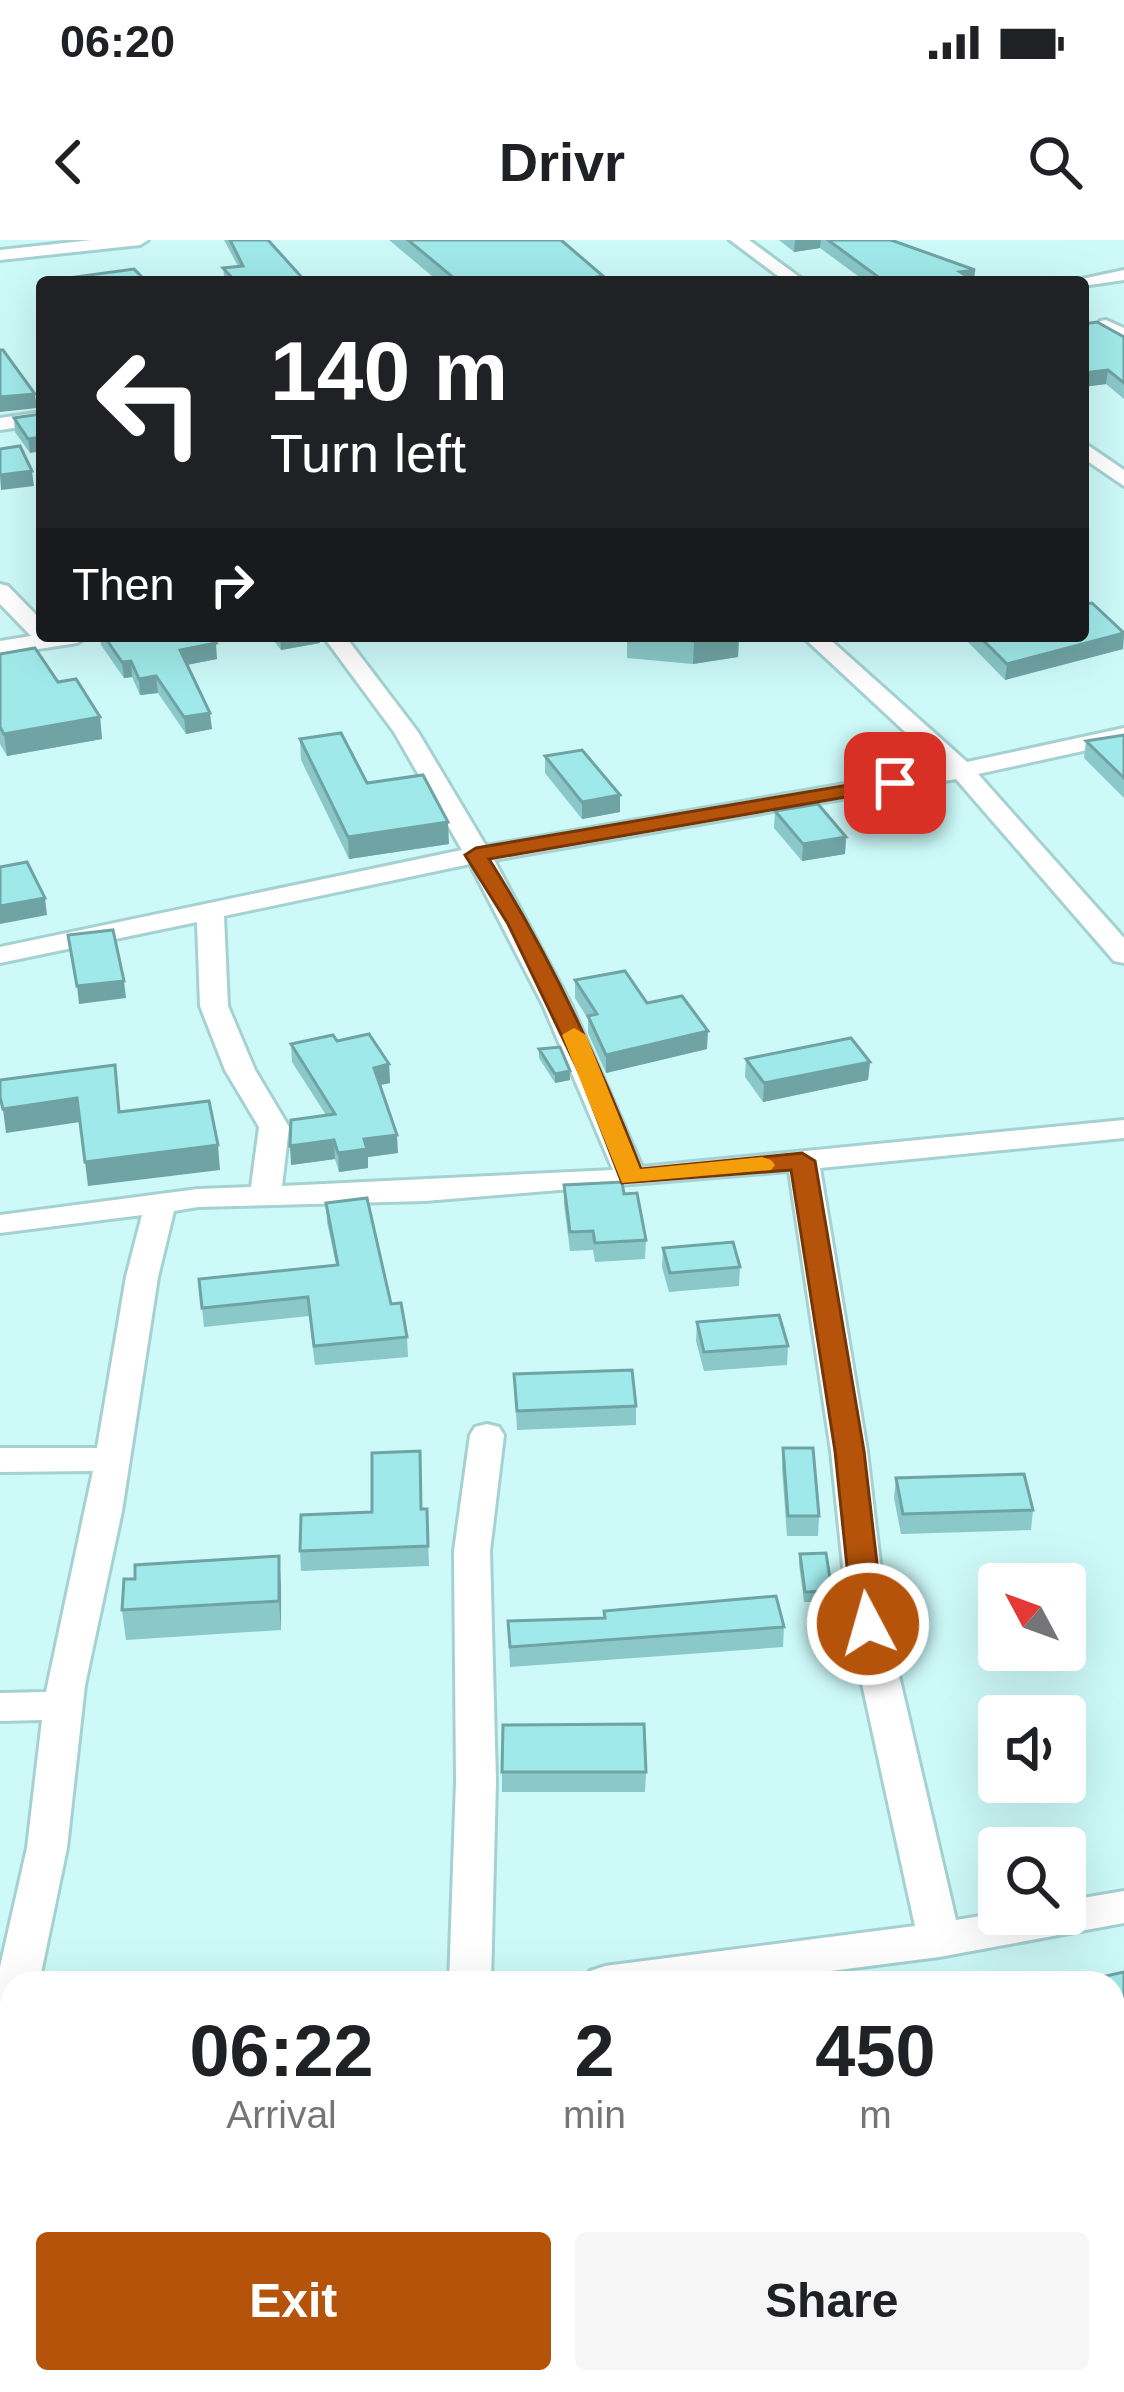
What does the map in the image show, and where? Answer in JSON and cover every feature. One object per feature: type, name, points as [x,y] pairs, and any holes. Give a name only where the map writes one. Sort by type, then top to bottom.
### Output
[{"type":"street","points":[[0,255],[140,240]]},
{"type":"street","points":[[738,240],[789,276]]},
{"type":"street","points":[[1089,280],[1124,275]]},
{"type":"street","points":[[0,424],[36,419]]},
{"type":"street","points":[[1089,452],[1118,471]]},
{"type":"street","points":[[0,591],[36,628]]},
{"type":"street","points":[[0,648],[36,639]]},
{"type":"street","points":[[339,642],[404,729],[519,924],[592,1074],[631,1178]]},
{"type":"street","points":[[820,642],[962,770],[1124,955]]},
{"type":"street","points":[[0,955],[476,855],[962,770],[1124,735]]},
{"type":"street","points":[[210,913],[214,1006],[239,1070],[274,1127],[265,1197]]},
{"type":"street","points":[[0,1224],[160,1204],[631,1178],[1122,1135]]},
{"type":"street","points":[[802,1161],[849,1451],[868,1624],[939,1940]]},
{"type":"street","points":[[21,1971],[47,1848],[63,1706],[113,1459],[142,1277],[160,1204]]},
{"type":"street","points":[[470,1971],[476,1781],[472,1551],[487,1435]]},
{"type":"street","points":[[0,1460],[113,1459]]},
{"type":"street","points":[[0,1707],[63,1706]]},
{"type":"street","points":[[698,1971],[939,1940],[1124,1907]]},
{"type":"building","points":[[230,240],[268,240],[301,276],[230,276],[223,268],[243,266]]},
{"type":"building","points":[[408,240],[561,240],[603,276],[451,276]]},
{"type":"building","points":[[828,240],[891,240],[975,270],[960,272],[967,276],[877,276]]},
{"type":"building","points":[[134,269],[141,276],[82,276]]},
{"type":"building","points":[[1097,322],[1124,337],[1124,383],[1108,370],[1089,372],[1089,323]]},
{"type":"building","points":[[3,350],[35,394],[0,397]]},
{"type":"building","points":[[36,415],[36,438],[28,439],[14,418]]},
{"type":"building","points":[[20,446],[32,471],[0,475],[0,449]]},
{"type":"building","points":[[1089,603],[1124,633],[1007,664],[985,642],[1089,642]]},
{"type":"building","points":[[108,642],[215,642],[180,650],[210,713],[184,717],[156,676],[139,679],[131,661],[122,662]]},
{"type":"building","points":[[35,648],[58,682],[76,679],[100,717],[4,734],[0,727],[0,654]]},
{"type":"building","points":[[341,733],[367,783],[423,775],[448,822],[348,837],[300,739]]},
{"type":"building","points":[[1124,735],[1124,778],[1086,741]]},
{"type":"building","points":[[582,750],[620,795],[582,802],[545,756]]},
{"type":"building","points":[[818,804],[846,837],[803,844],[775,811]]},
{"type":"building","points":[[27,862],[45,898],[0,906],[0,867]]},
{"type":"building","points":[[113,930],[124,981],[77,986],[68,935]]},
{"type":"building","points":[[625,971],[647,1003],[682,996],[708,1031],[606,1055],[588,1016],[597,1014],[575,980]]},
{"type":"building","points":[[369,1034],[389,1064],[374,1068],[397,1135],[364,1139],[367,1149],[338,1153],[334,1140],[290,1146],[291,1120],[335,1114],[291,1044]]},
{"type":"building","points":[[851,1038],[870,1062],[764,1083],[746,1059]]},
{"type":"building","points":[[560,1047],[570,1071],[555,1074],[539,1049]]},
{"type":"building","points":[[115,1065],[119,1112],[209,1101],[218,1145],[85,1162],[77,1098],[3,1109],[0,1080]]},
{"type":"building","points":[[622,1182],[624,1194],[637,1193],[646,1240],[595,1243],[593,1231],[570,1232],[564,1185]]},
{"type":"building","points":[[367,1198],[391,1304],[401,1303],[407,1337],[314,1346],[308,1297],[202,1308],[199,1279],[338,1265],[326,1203]]},
{"type":"building","points":[[733,1242],[740,1267],[670,1273],[663,1248]]},
{"type":"building","points":[[779,1315],[788,1346],[704,1352],[697,1322]]},
{"type":"building","points":[[632,1370],[636,1406],[517,1411],[514,1374]]},
{"type":"building","points":[[783,1448],[813,1448],[819,1516],[788,1516]]},
{"type":"building","points":[[420,1451],[421,1509],[427,1509],[428,1546],[300,1551],[301,1515],[372,1512],[372,1453]]},
{"type":"building","points":[[1024,1474],[1033,1510],[903,1514],[896,1478]]},
{"type":"building","points":[[826,1553],[832,1591],[805,1592],[800,1554]]},
{"type":"building","points":[[279,1556],[279,1601],[122,1610],[124,1579],[135,1579],[135,1565]]},
{"type":"building","points":[[776,1596],[784,1627],[510,1647],[508,1621],[605,1618],[604,1611]]},
{"type":"building","points":[[644,1724],[646,1772],[502,1772],[503,1725]]},
{"type":"slow traffic","points":[[574,1035],[631,1178],[762,1165]]},
{"type":"route","points":[[868,1624],[849,1451],[802,1161],[631,1178],[592,1074],[519,924],[476,855],[895,783]]}]
